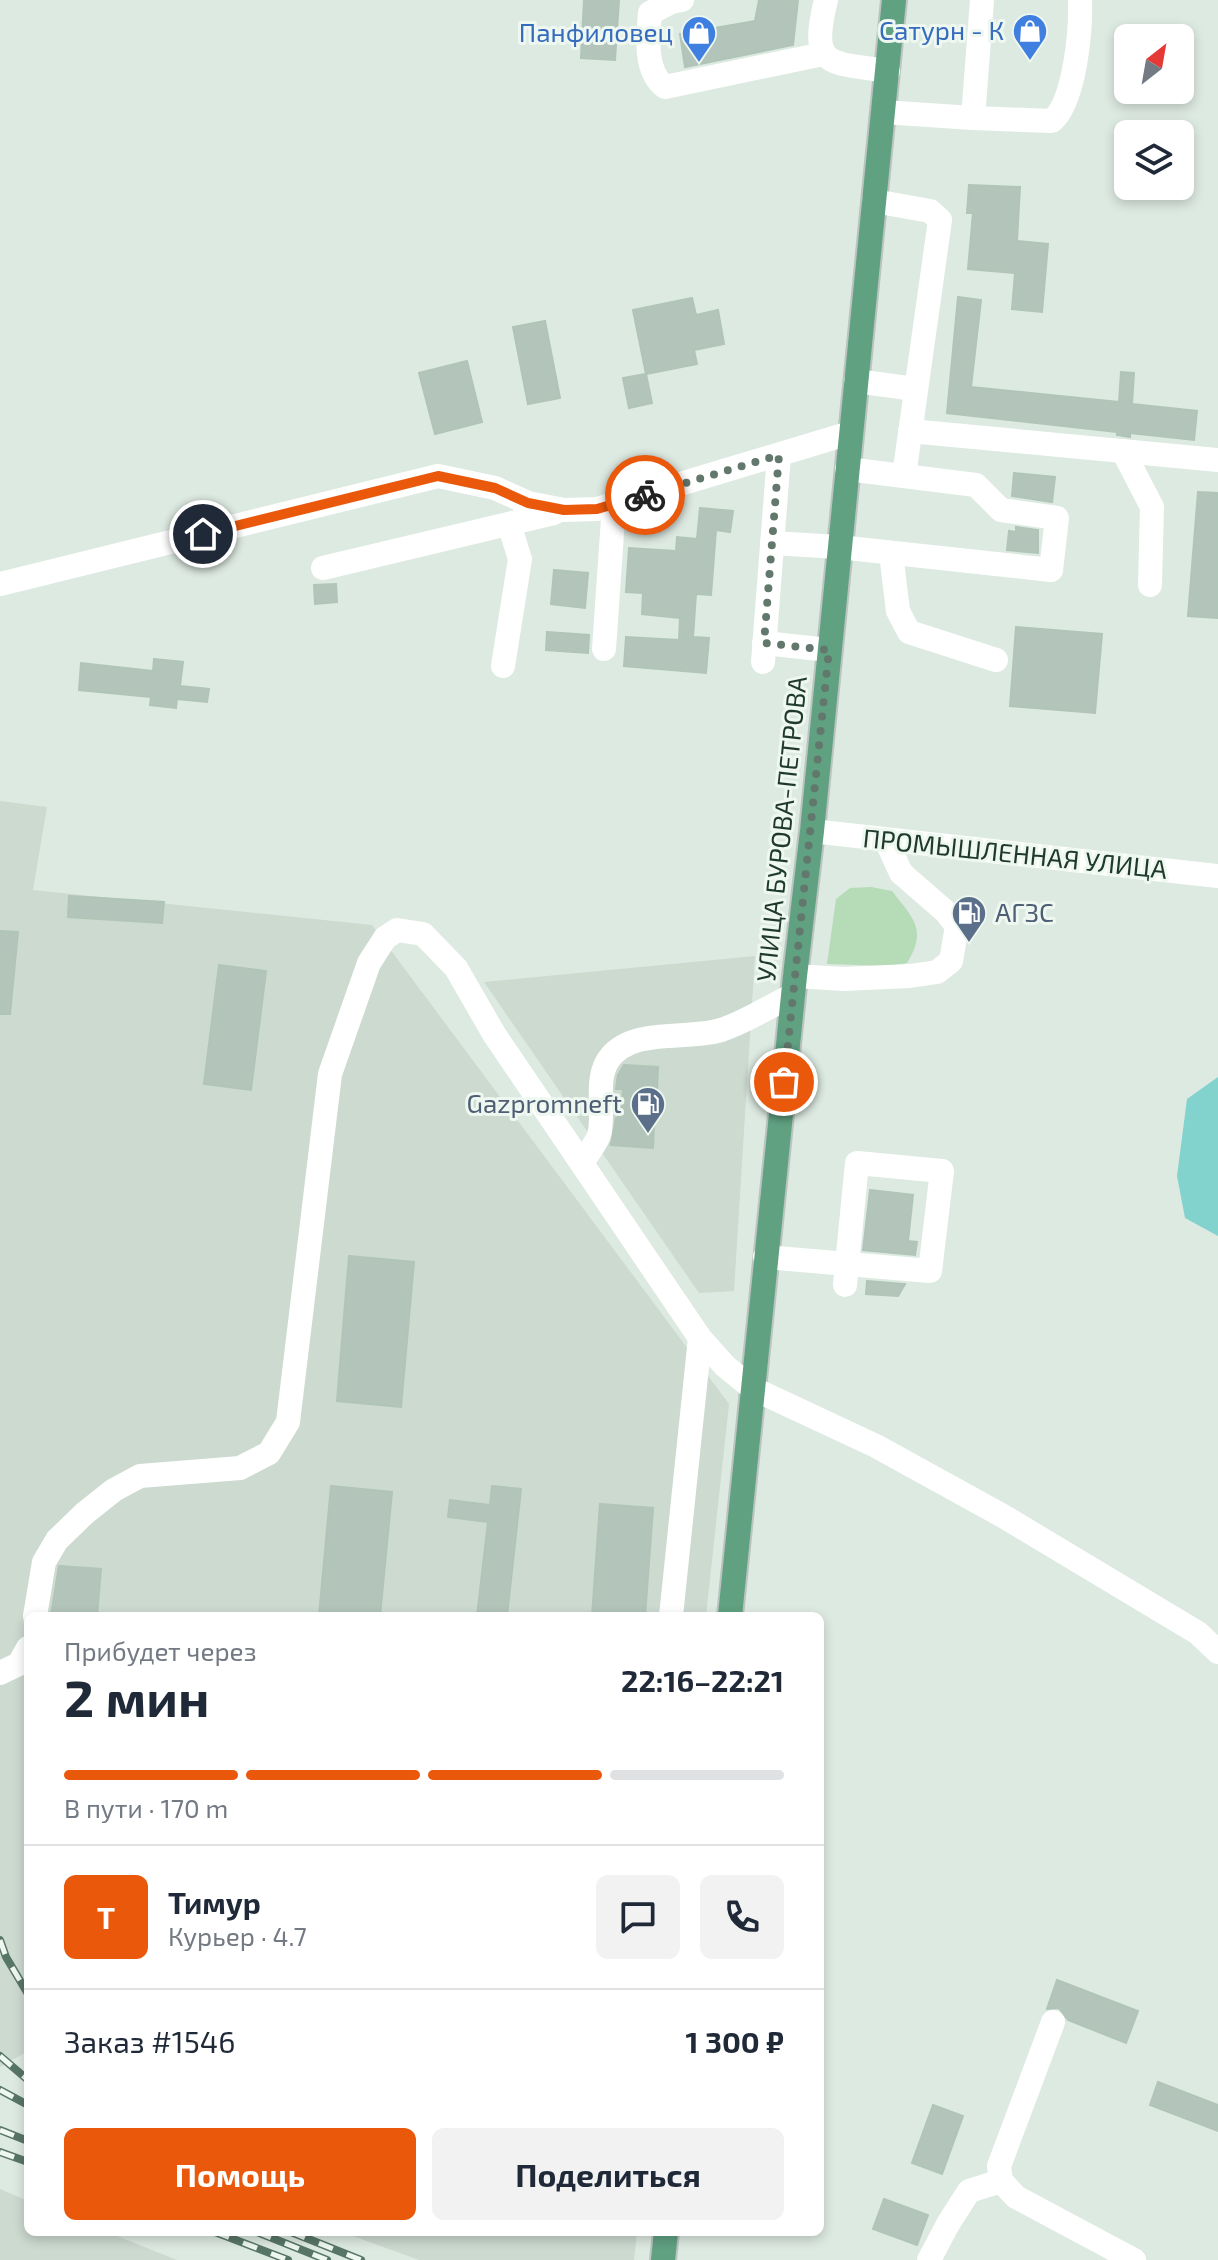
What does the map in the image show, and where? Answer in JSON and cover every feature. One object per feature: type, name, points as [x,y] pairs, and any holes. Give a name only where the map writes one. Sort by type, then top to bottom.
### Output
[{"type":"main road","name":"УЛИЦА БУРОВА-ПЕТРОВА","points":[[730,1612],[894,0]]},
{"type":"main road","points":[[663,2260],[666,2236]]},
{"type":"street","points":[[682,0],[650,13],[648,48],[657,80],[665,87],[823,54]]},
{"type":"street","points":[[826,0],[819,42],[823,54],[832,63],[888,71]]},
{"type":"street","points":[[973,118],[982,0]]},
{"type":"street","points":[[883,112],[1052,121],[1060,114],[1067,96],[1081,23],[1080,0]]},
{"type":"street","points":[[874,201],[930,211],[940,220],[904,476]]},
{"type":"street","points":[[856,381],[915,389]]},
{"type":"street","points":[[910,431],[1218,460]]},
{"type":"street","points":[[323,568],[564,510],[597,509],[850,433]]},
{"type":"street","points":[[1123,451],[1152,507],[1150,585]]},
{"type":"street","points":[[779,455],[764,653],[829,650]]},
{"type":"street","points":[[772,543],[839,547],[1051,570],[1057,518],[1001,510],[976,485],[847,469]]},
{"type":"street","points":[[0,584],[438,476],[495,488],[528,503],[564,510]]},
{"type":"street","points":[[604,649],[614,504]]},
{"type":"street","points":[[503,666],[520,559],[509,524]]},
{"type":"street","points":[[891,553],[898,611],[909,632],[996,660]]},
{"type":"street","name":"ПРОМЫШЛЕННАЯ УЛИЦА","points":[[812,831],[1218,876]]},
{"type":"street","points":[[583,1161],[599,1134],[599,1105],[606,1063],[621,1047],[650,1037],[701,1035],[724,1030],[794,985],[937,972],[951,961],[957,926],[946,912],[901,873],[886,840]]},
{"type":"street","points":[[36,1612],[44,1562],[57,1540],[114,1490],[140,1476],[240,1468],[269,1453],[288,1422],[330,1074],[369,963],[385,938],[397,930],[423,934],[456,968],[494,1034],[583,1161],[700,1338],[725,1366],[752,1388],[876,1446],[1003,1516],[1198,1633],[1218,1652]]},
{"type":"street","points":[[765,1257],[846,1275],[930,1271],[942,1171],[857,1163],[846,1275]]},
{"type":"street","points":[[671,1612],[700,1338]]},
{"type":"street","points":[[0,1673],[19,1664],[24,1655]]},
{"type":"street","points":[[1053,2022],[999,2166],[1001,2181],[1016,2197],[1134,2260]]},
{"type":"street","points":[[929,2260],[969,2191],[1001,2181]]},
{"type":"shaded area","points":[[0,801],[47,807],[33,890],[372,925],[729,1404],[706,1612],[24,1612],[24,2053],[0,2067]]},
{"type":"shaded area","points":[[755,956],[734,1291],[699,1293],[484,982]]},
{"type":"shaded area","points":[[0,2189],[24,2199],[24,2236],[117,2236],[177,2260],[0,2260]]},
{"type":"shaded area","points":[[353,2236],[637,2236],[634,2260],[419,2260]]},
{"type":"green space","points":[[871,887],[892,891],[912,917],[917,933],[907,963],[889,966],[827,964],[836,899],[850,888]]},
{"type":"water","points":[[1218,1077],[1218,1236],[1185,1218],[1177,1176],[1187,1099]]},
{"type":"building","points":[[584,0],[619,0],[615,60],[581,58]]},
{"type":"building","points":[[759,0],[798,0],[793,45],[685,67],[680,34],[755,21]]},
{"type":"building","points":[[969,185],[1020,187],[1017,241],[1048,244],[1042,312],[1012,309],[1015,273],[968,269],[973,213],[967,213]]},
{"type":"building","points":[[958,297],[981,300],[971,387],[1119,402],[1121,372],[1134,373],[1132,404],[1197,411],[1194,440],[1130,433],[1130,437],[1117,435],[1117,432],[947,413]]},
{"type":"building","points":[[692,298],[696,315],[718,310],[724,344],[694,350],[697,364],[646,374],[633,310]]},
{"type":"building","points":[[545,321],[560,398],[528,404],[513,327]]},
{"type":"building","points":[[467,361],[482,422],[435,434],[419,373]]},
{"type":"building","points":[[646,374],[652,403],[629,408],[623,378]]},
{"type":"building","points":[[1014,473],[1055,477],[1052,502],[1012,496]]},
{"type":"building","points":[[1198,492],[1218,493],[1218,618],[1188,616]]},
{"type":"building","points":[[700,508],[733,511],[730,532],[716,530],[711,595],[696,594],[693,637],[709,638],[706,673],[624,666],[626,637],[679,640],[680,618],[642,614],[643,593],[626,592],[629,548],[676,551],[677,537],[697,539]]},
{"type":"building","points":[[1016,527],[1038,530],[1038,553],[1007,550],[1009,531],[1016,532]]},
{"type":"building","points":[[554,570],[588,573],[585,608],[551,604]]},
{"type":"building","points":[[336,584],[337,602],[315,604],[314,585]]},
{"type":"building","points":[[1016,627],[1102,634],[1095,713],[1010,706]]},
{"type":"building","points":[[547,632],[589,635],[588,653],[546,650]]},
{"type":"building","points":[[154,659],[183,662],[180,686],[209,689],[207,702],[177,699],[176,708],[150,705],[151,697],[79,690],[81,663],[153,671]]},
{"type":"building","points":[[69,896],[164,902],[162,923],[68,917]]},
{"type":"building","points":[[0,931],[18,932],[10,1014],[0,1014]]},
{"type":"building","points":[[219,965],[266,971],[251,1090],[204,1084]]},
{"type":"building","points":[[624,1065],[658,1067],[657,1090],[647,1089],[645,1120],[654,1120],[653,1148],[611,1145],[616,1118],[621,1116],[623,1089],[616,1089],[618,1075]]},
{"type":"building","points":[[870,1190],[913,1195],[908,1241],[917,1242],[915,1255],[863,1250]]},
{"type":"building","points":[[349,1256],[414,1262],[401,1407],[337,1401]]},
{"type":"building","points":[[867,1281],[905,1284],[898,1296],[866,1294]]},
{"type":"building","points":[[331,1486],[392,1492],[380,1612],[319,1612]]},
{"type":"building","points":[[492,1486],[521,1489],[507,1612],[477,1612],[488,1522],[448,1517],[450,1500],[490,1505]]},
{"type":"building","points":[[600,1504],[653,1508],[645,1612],[592,1612]]},
{"type":"building","points":[[59,1566],[101,1569],[97,1612],[52,1612]]},
{"type":"building","points":[[1057,1980],[1138,2011],[1126,2043],[1068,2020],[1059,2008],[1047,2009]]},
{"type":"building","points":[[1158,2082],[1218,2105],[1218,2131],[1150,2105]]},
{"type":"building","points":[[933,2105],[963,2116],[942,2174],[912,2163]]},
{"type":"building","points":[[884,2199],[928,2215],[917,2245],[873,2229]]},
{"type":"railway","points":[[0,1940],[24,1987]]},
{"type":"railway","points":[[0,2056],[24,2077]]},
{"type":"railway","points":[[0,2090],[24,2103]]},
{"type":"railway","points":[[0,2130],[24,2139]]},
{"type":"railway","points":[[0,2152],[24,2161]]},
{"type":"railway","points":[[225,2236],[288,2260]]},
{"type":"railway","points":[[267,2236],[327,2260]]},
{"type":"railway","points":[[301,2236],[361,2260]]},
{"type":"way so far","points":[[645,495],[779,455],[764,643],[829,650],[784,1082]]},
{"type":"place","name":"Сатурн - К","points":[[1030,62]]},
{"type":"place","name":"Панфиловец","points":[[699,64]]},
{"type":"place","name":"АГЗС","points":[[969,944]]},
{"type":"place","name":"Gazpromneft","points":[[648,1135]]},
{"type":"route","points":[[203,534],[438,476],[495,488],[528,503],[564,510],[597,509],[645,495]]}]
